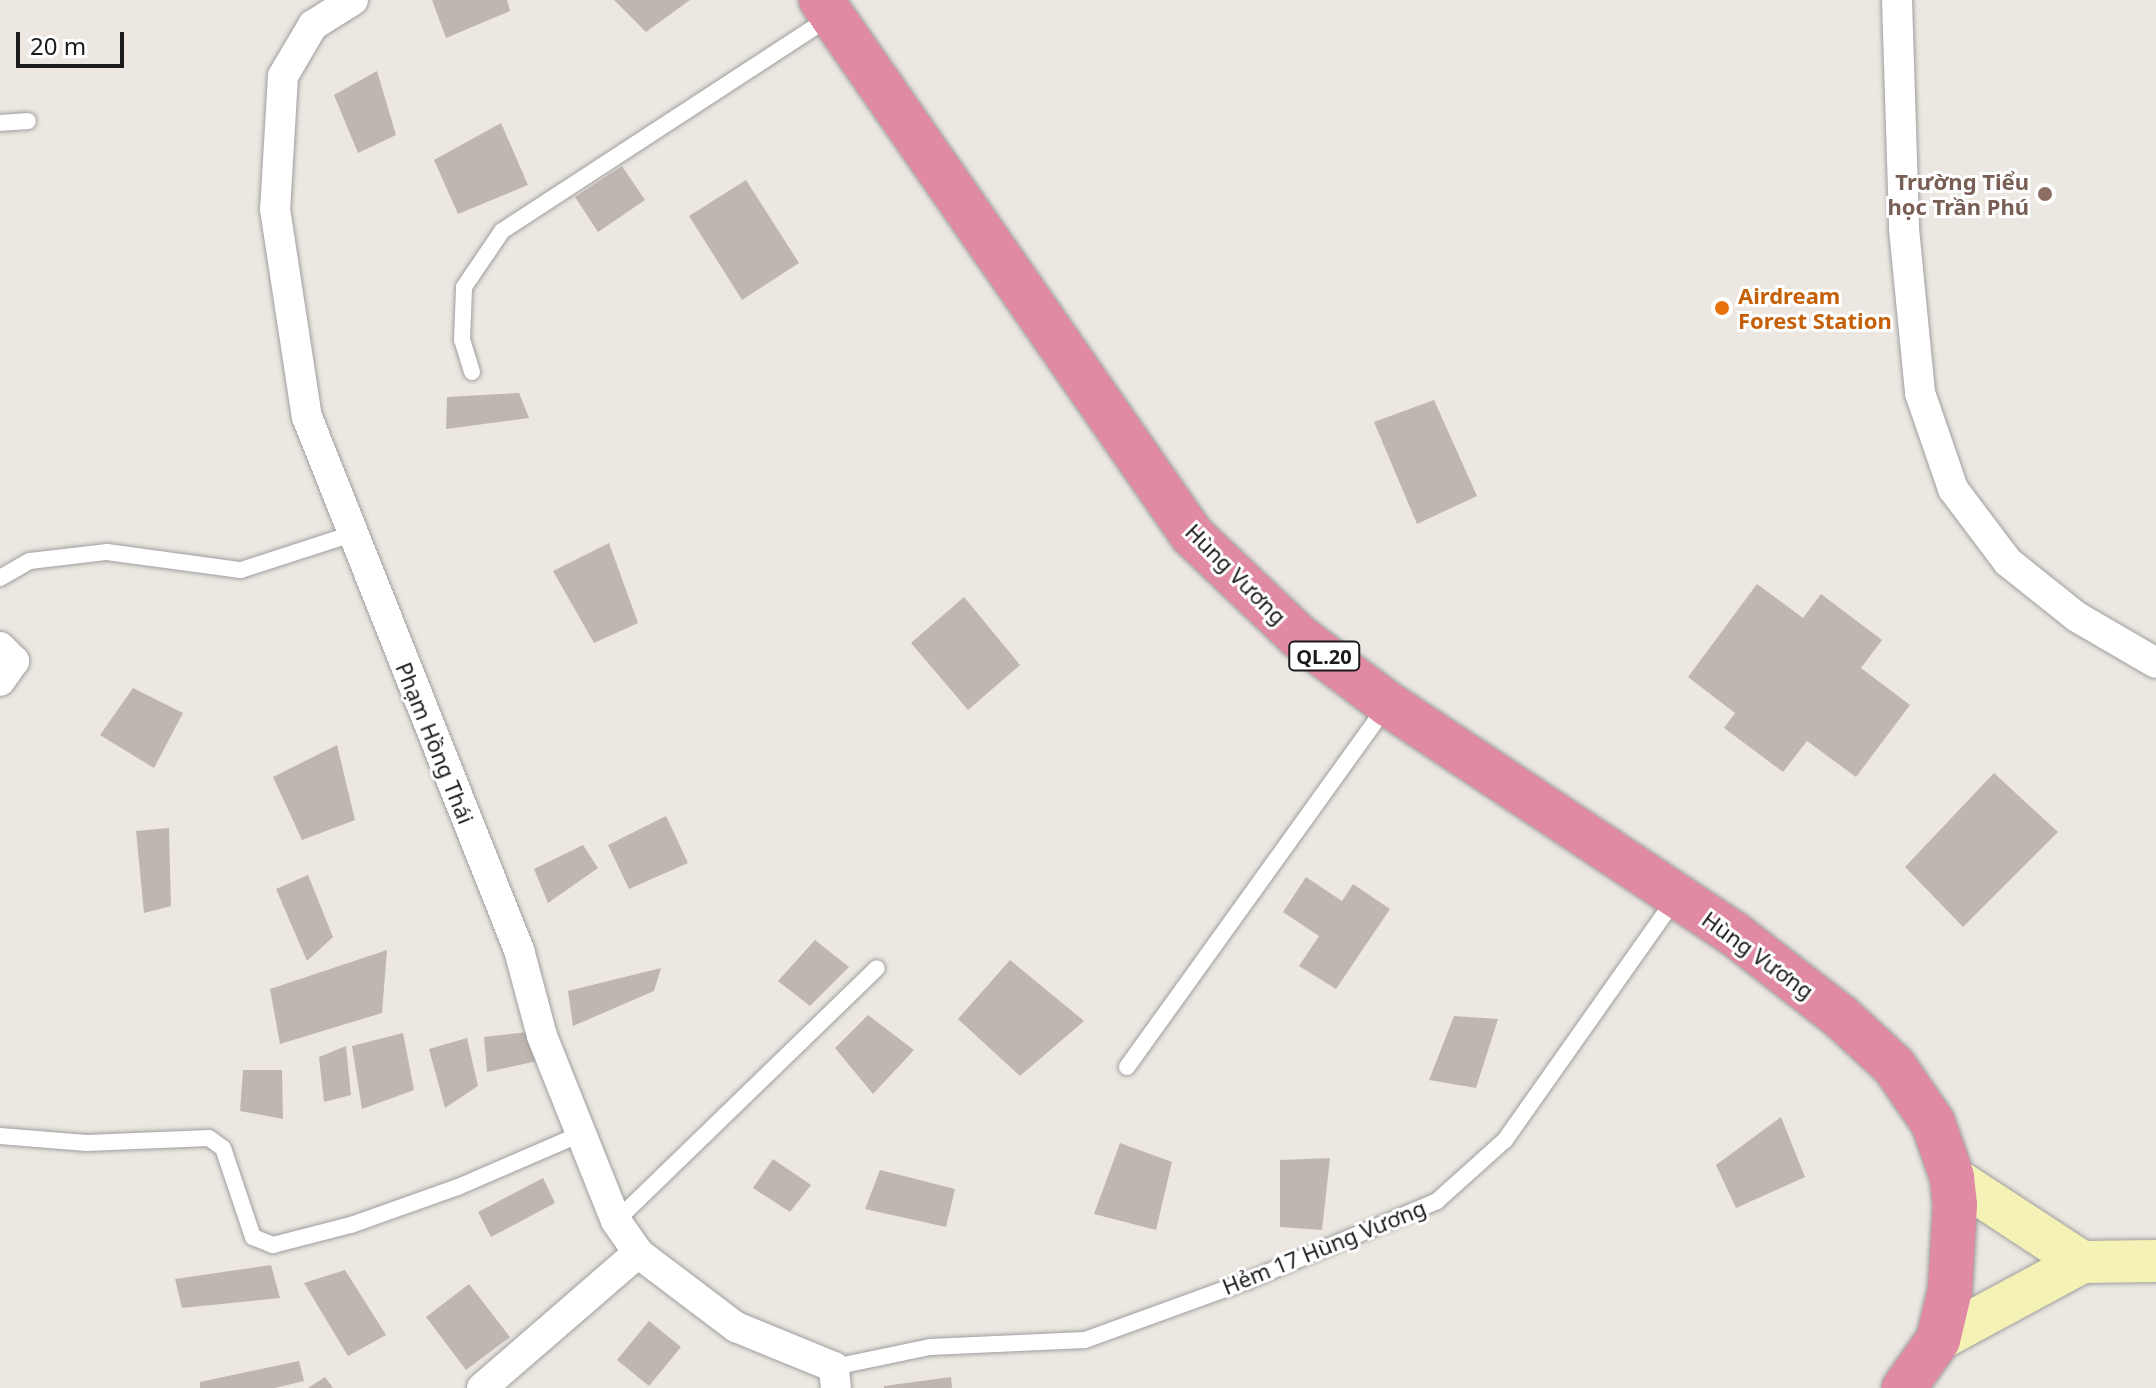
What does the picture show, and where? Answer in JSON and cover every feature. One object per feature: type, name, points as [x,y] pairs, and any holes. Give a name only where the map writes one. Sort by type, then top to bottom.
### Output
[{"type":"highway","name":"Hùng Vương","points":[[826,8],[1192,535],[1298,636],[1388,704],[1792,976],[1894,1066],[1933,1123],[1952,1177],[1956,1241],[1938,1340]]},
{"type":"highway","points":[[1904,1388],[1938,1340]]},
{"type":"street","name":"Phạm Hồng Thái","points":[[353,0],[313,25],[283,76],[275,209],[307,417],[519,950],[578,1135],[616,1221],[638,1253],[736,1327],[835,1378]]},
{"type":"street","points":[[1897,0],[1904,229],[1920,393],[1953,489],[2008,562],[2077,617],[2156,663]]},
{"type":"street","points":[[0,647],[14,661],[0,681]]},
{"type":"street","points":[[1952,1177],[2082,1262]]},
{"type":"street","points":[[482,1388],[638,1253]]},
{"type":"street","points":[[1938,1340],[2082,1262],[2146,1256]]},
{"type":"lane","points":[[472,372],[462,340],[464,287],[502,231],[826,8]]},
{"type":"lane","points":[[0,123],[28,121]]},
{"type":"lane","points":[[0,578],[30,561],[107,552],[241,570],[352,534]]},
{"type":"lane","points":[[1127,1067],[1388,704]]},
{"type":"lane","name":"Hẻm 17 Hùng Vương","points":[[835,1378],[930,1347],[1085,1340],[1247,1281],[1437,1201],[1505,1140],[1676,898]]},
{"type":"lane","points":[[616,1221],[877,968]]},
{"type":"lane","points":[[0,1136],[87,1143],[209,1138],[223,1148],[253,1237],[273,1245],[391,1211],[578,1135]]},
{"type":"building","points":[[432,0],[507,0],[510,11],[446,38]]},
{"type":"building","points":[[614,0],[690,0],[646,32]]},
{"type":"building","points":[[377,71],[396,135],[358,153],[334,95]]},
{"type":"building","points":[[501,123],[528,185],[458,214],[434,160]]},
{"type":"building","points":[[622,166],[645,200],[598,232],[575,197]]},
{"type":"building","points":[[746,180],[799,263],[742,300],[689,216]]},
{"type":"building","points":[[519,393],[529,418],[446,429],[447,397]]},
{"type":"building","points":[[1434,400],[1477,496],[1417,524],[1374,422]]},
{"type":"building","points":[[609,543],[638,623],[594,643],[553,571]]},
{"type":"building","points":[[1757,584],[1803,618],[1821,594],[1882,640],[1861,668],[1910,705],[1856,777],[1807,741],[1783,772],[1724,728],[1735,713],[1688,677]]},
{"type":"building","points":[[964,597],[1020,665],[968,710],[911,643]]},
{"type":"building","points":[[133,688],[183,713],[154,768],[100,735]]},
{"type":"building","points":[[337,745],[355,820],[302,840],[273,777]]},
{"type":"building","points":[[1994,773],[2058,832],[1963,927],[1905,867]]},
{"type":"building","points":[[666,816],[688,863],[629,889],[608,845]]},
{"type":"building","points":[[169,828],[171,906],[144,913],[136,831]]},
{"type":"building","points":[[583,845],[598,868],[548,903],[534,869]]},
{"type":"building","points":[[308,875],[333,937],[307,961],[276,889]]},
{"type":"building","points":[[1306,877],[1342,901],[1353,884],[1390,909],[1336,989],[1299,966],[1319,936],[1283,912]]},
{"type":"building","points":[[815,940],[849,967],[810,1006],[778,981]]},
{"type":"building","points":[[387,950],[382,1013],[280,1044],[270,989]]},
{"type":"building","points":[[1010,960],[1084,1021],[1020,1076],[958,1019]]},
{"type":"building","points":[[661,968],[654,991],[573,1026],[568,991]]},
{"type":"building","points":[[868,1015],[914,1050],[873,1094],[835,1048]]},
{"type":"building","points":[[1454,1016],[1498,1019],[1476,1088],[1429,1080]]},
{"type":"building","points":[[528,1032],[537,1061],[487,1072],[484,1037]]},
{"type":"building","points":[[403,1033],[414,1090],[362,1109],[352,1046]]},
{"type":"building","points":[[467,1038],[478,1086],[445,1108],[429,1049]]},
{"type":"building","points":[[346,1046],[351,1095],[324,1102],[319,1057]]},
{"type":"building","points":[[243,1070],[282,1070],[283,1119],[240,1111]]},
{"type":"building","points":[[1781,1117],[1805,1177],[1736,1208],[1716,1165]]},
{"type":"building","points":[[1120,1143],[1172,1162],[1156,1230],[1094,1214]]},
{"type":"building","points":[[1330,1158],[1322,1230],[1280,1227],[1280,1160]]},
{"type":"building","points":[[773,1159],[811,1185],[790,1212],[753,1188]]},
{"type":"building","points":[[880,1170],[955,1189],[946,1227],[865,1209]]},
{"type":"building","points":[[543,1178],[555,1203],[491,1237],[478,1212]]},
{"type":"building","points":[[271,1265],[280,1298],[182,1308],[175,1279]]},
{"type":"building","points":[[345,1270],[386,1335],[348,1356],[304,1283]]},
{"type":"building","points":[[469,1284],[510,1337],[466,1370],[426,1317]]},
{"type":"building","points":[[649,1321],[681,1347],[649,1386],[617,1360]]},
{"type":"building","points":[[299,1361],[304,1381],[275,1388],[200,1388],[200,1382]]},
{"type":"building","points":[[325,1377],[333,1388],[308,1388]]},
{"type":"building","points":[[951,1377],[952,1388],[884,1388],[884,1386]]},
{"type":"place","name":"Trường Tiểu học Trần Phú","points":[[2045,194]]},
{"type":"place","name":"Airdream Forest Station","points":[[1722,308]]}]
